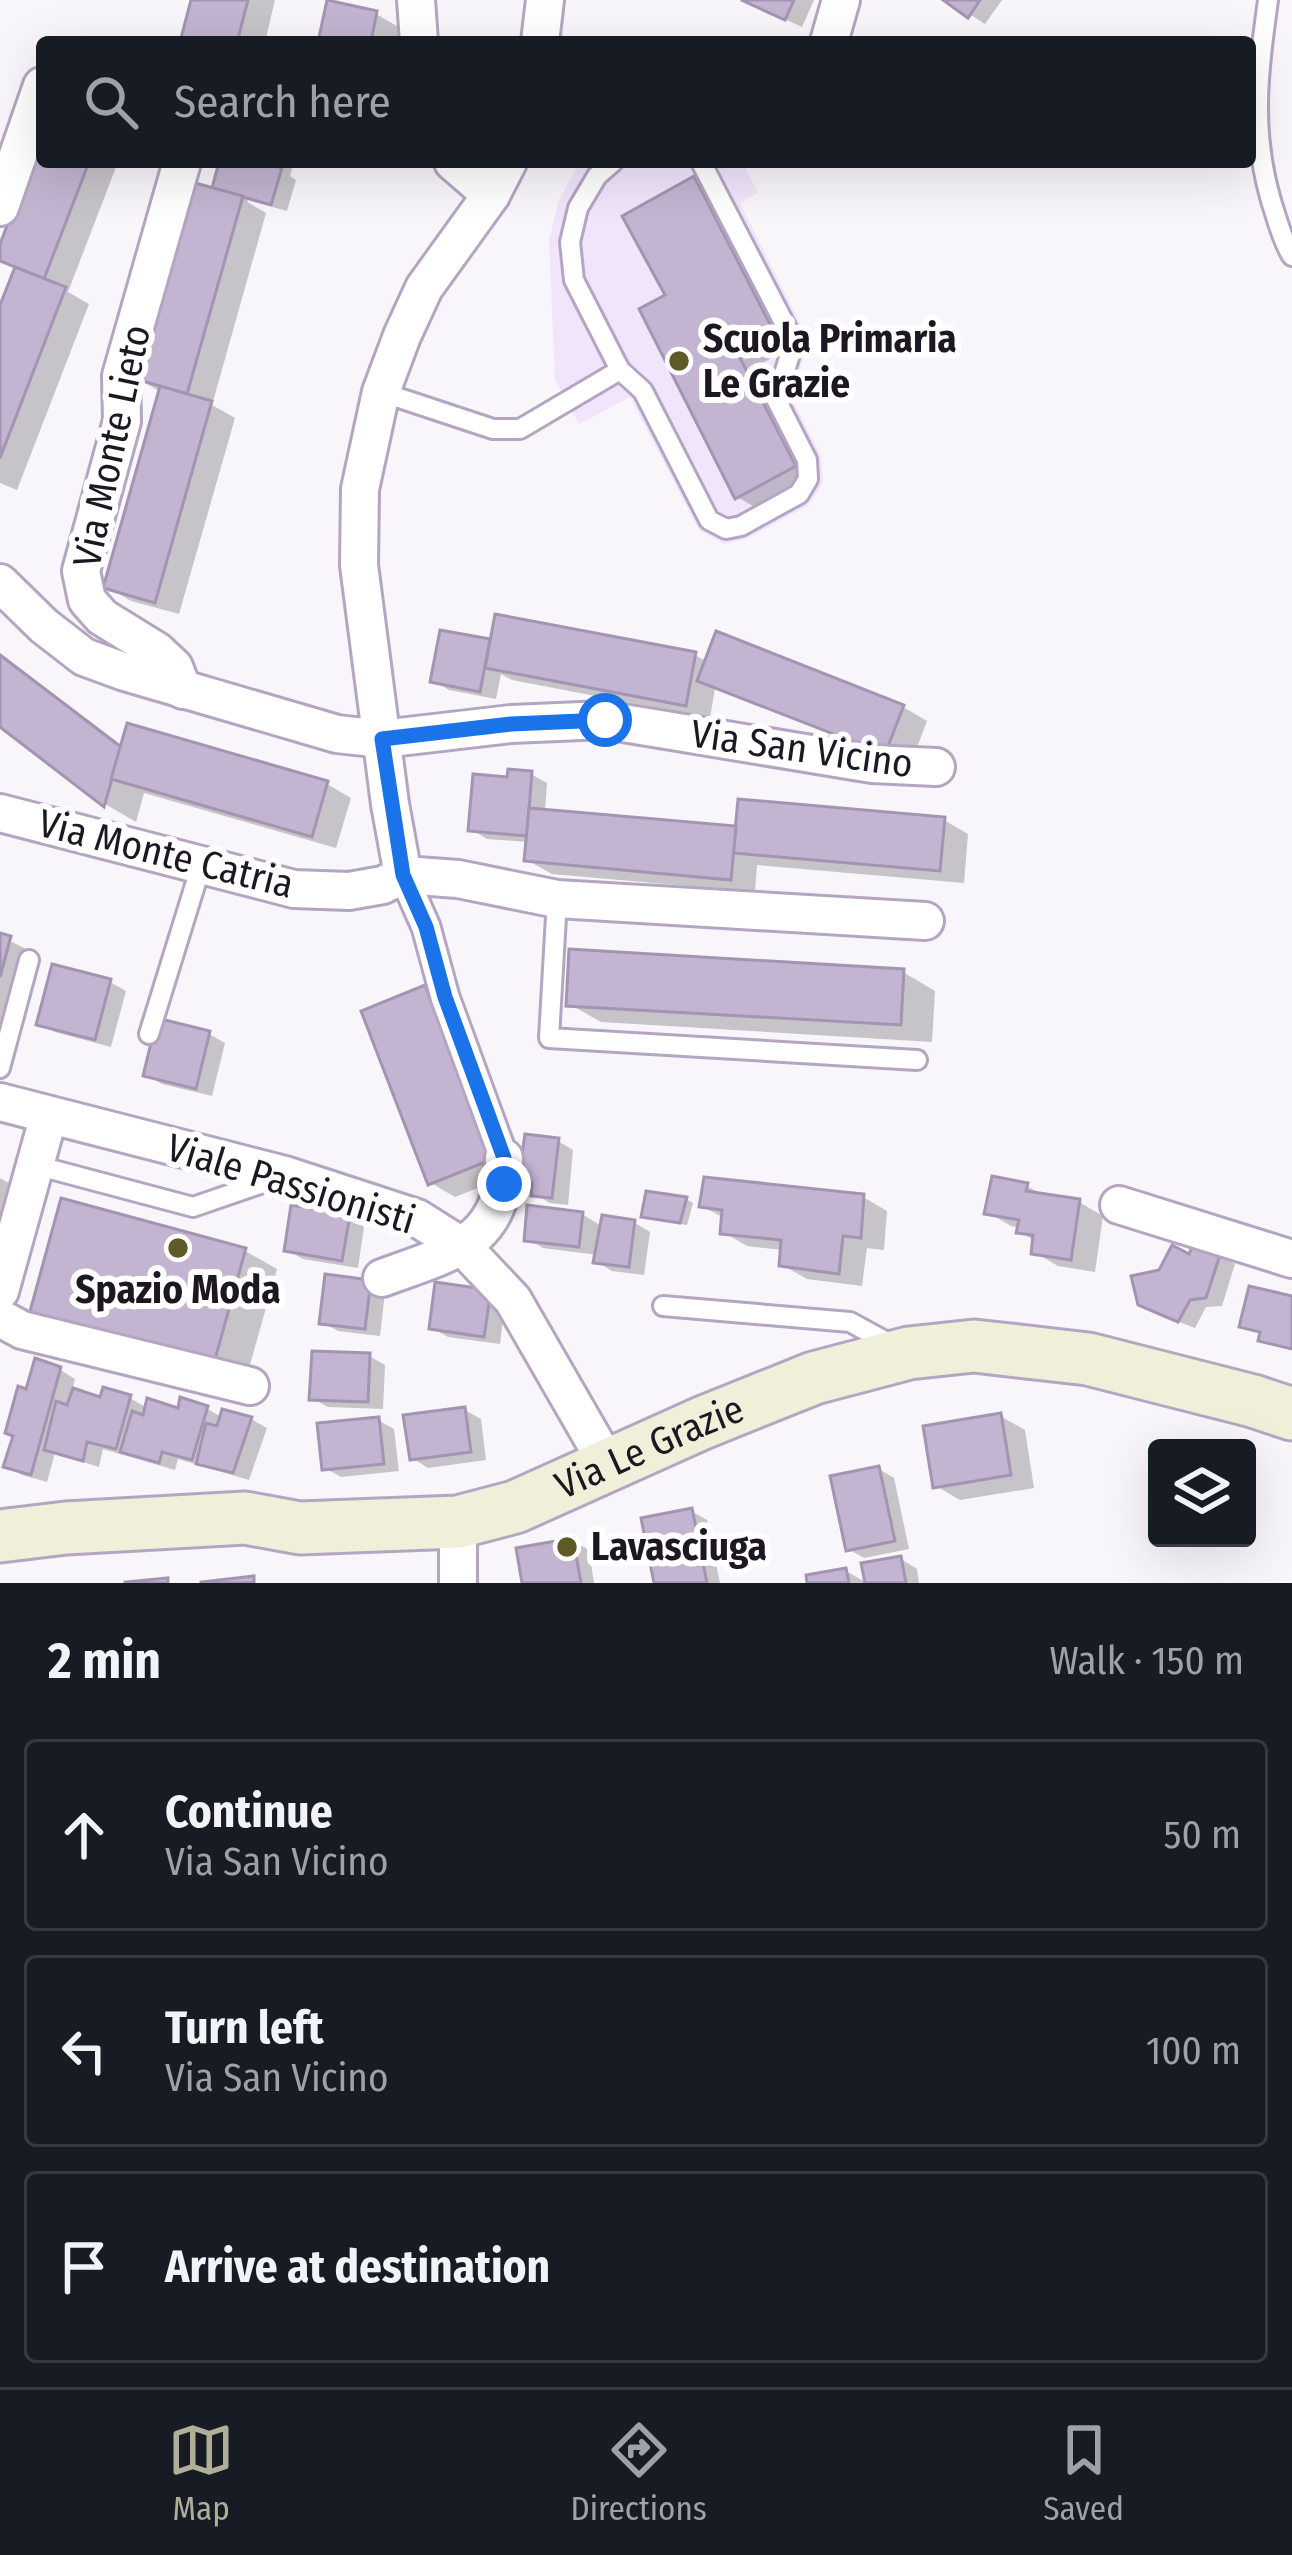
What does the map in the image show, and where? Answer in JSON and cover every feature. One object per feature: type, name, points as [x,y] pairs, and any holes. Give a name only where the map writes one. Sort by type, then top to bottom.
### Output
[{"type":"main road","name":"Via Le Grazie","points":[[0,1536],[245,1517],[301,1528],[458,1522],[515,1507],[814,1378],[909,1353],[974,1346],[1088,1359],[1292,1414]]},
{"type":"street","points":[[416,0],[419,36]]},
{"type":"street","points":[[541,36],[545,0]]},
{"type":"street","points":[[831,36],[841,0]]},
{"type":"street","points":[[0,207],[36,103]]},
{"type":"street","name":"Via Monte Lieto","points":[[180,168],[121,376],[122,421],[81,571],[87,600],[102,617],[157,651],[174,667],[184,689]]},
{"type":"street","points":[[461,168],[490,195]]},
{"type":"street","points":[[382,1278],[463,1247],[494,1213],[504,1184],[504,1158],[445,997],[426,927],[403,875],[359,565],[360,489],[381,392],[424,288],[505,168]]},
{"type":"street","points":[[0,583],[84,657],[337,734],[382,739]]},
{"type":"street","name":"Via San Vicino","points":[[382,739],[511,724],[605,720],[872,764],[935,767]]},
{"type":"street","name":"Via Monte Catria","points":[[0,813],[295,890],[349,891],[383,885],[403,875]]},
{"type":"street","points":[[403,875],[458,878],[557,899],[925,921]]},
{"type":"street","name":"Viale Passionisti","points":[[0,1102],[285,1175],[417,1219],[463,1247],[513,1300],[608,1465]]},
{"type":"street","points":[[0,1292],[49,1115]]},
{"type":"street","points":[[1119,1205],[1292,1259]]},
{"type":"street","points":[[0,1318],[22,1330],[250,1386]]},
{"type":"street","points":[[458,1522],[458,1583]]},
{"type":"lane","points":[[1268,0],[1259,70],[1259,148],[1284,243],[1292,256]]},
{"type":"lane","points":[[606,168],[596,176],[578,208],[571,242],[574,280],[620,370],[643,391],[709,520],[726,529],[741,526],[799,494],[808,479],[807,460],[776,399],[794,342],[704,168]]},
{"type":"lane","points":[[381,392],[493,429],[520,429],[620,370]]},
{"type":"lane","points":[[149,1034],[201,866]]},
{"type":"lane","points":[[557,899],[549,1038],[917,1060]]},
{"type":"lane","points":[[0,1068],[29,960]]},
{"type":"lane","points":[[34,1166],[193,1207],[285,1175]]},
{"type":"lane","points":[[663,1306],[850,1322],[909,1353]]},
{"type":"shaded area","name":"Scuola Primaria Le Grazie","points":[[577,168],[745,168],[758,193],[740,203],[809,341],[791,397],[821,456],[823,483],[809,505],[746,539],[724,544],[699,530],[630,397],[579,424],[555,380],[549,240],[559,200]]},
{"type":"building","points":[[191,0],[248,0],[239,36],[182,36]]},
{"type":"building","points":[[327,0],[377,11],[372,36],[319,36]]},
{"type":"building","points":[[741,0],[794,0],[785,20]]},
{"type":"building","points":[[943,0],[980,0],[968,18]]},
{"type":"building","points":[[36,151],[36,168],[87,168],[44,279],[0,261],[0,244]]},
{"type":"building","points":[[217,168],[282,168],[271,205],[212,188]]},
{"type":"building","points":[[694,176],[777,338],[740,358],[796,466],[735,499],[639,309],[665,295],[622,216]]},
{"type":"building","points":[[188,181],[243,196],[187,394],[132,378]]},
{"type":"building","points":[[15,267],[66,287],[0,458],[0,305]]},
{"type":"building","points":[[160,386],[212,401],[155,603],[103,588]]},
{"type":"building","points":[[495,614],[696,652],[686,706],[485,668]]},
{"type":"building","points":[[440,630],[490,639],[480,692],[430,682]]},
{"type":"building","points":[[716,631],[904,705],[885,754],[697,681]]},
{"type":"building","points":[[0,655],[121,747],[104,807],[0,727]]},
{"type":"building","points":[[127,723],[328,781],[312,837],[111,779]]},
{"type":"building","points":[[508,769],[532,771],[527,836],[468,831],[473,774],[507,777]]},
{"type":"building","points":[[738,799],[945,817],[940,871],[733,853]]},
{"type":"building","points":[[529,808],[736,826],[731,880],[524,861]]},
{"type":"building","points":[[0,933],[11,936],[0,977]]},
{"type":"building","points":[[569,949],[904,969],[901,1025],[566,1006]]},
{"type":"building","points":[[52,964],[111,979],[95,1040],[36,1025]]},
{"type":"building","points":[[425,985],[493,1159],[428,1185],[361,1011]]},
{"type":"building","points":[[157,1018],[210,1031],[196,1089],[143,1076]]},
{"type":"building","points":[[525,1134],[559,1138],[552,1198],[531,1196],[532,1183],[518,1182]]},
{"type":"building","points":[[992,1176],[1028,1183],[1026,1191],[1080,1199],[1071,1260],[1031,1254],[1033,1235],[1016,1233],[1019,1220],[984,1214]]},
{"type":"building","points":[[704,1177],[864,1194],[861,1238],[843,1236],[839,1274],[779,1266],[781,1240],[720,1234],[722,1210],[699,1207]]},
{"type":"building","points":[[646,1191],[687,1197],[680,1223],[641,1217]]},
{"type":"building","points":[[61,1198],[246,1248],[214,1363],[29,1315]]},
{"type":"building","points":[[291,1205],[350,1215],[342,1261],[284,1251]]},
{"type":"building","points":[[527,1205],[583,1212],[579,1247],[524,1241]]},
{"type":"building","points":[[602,1215],[635,1220],[629,1267],[593,1263]]},
{"type":"building","points":[[1195,1241],[1221,1252],[1206,1298],[1190,1300],[1178,1322],[1138,1305],[1131,1276],[1159,1270],[1172,1245],[1189,1254]]},
{"type":"building","points":[[325,1274],[371,1280],[365,1329],[319,1324]]},
{"type":"building","points":[[435,1282],[491,1290],[484,1337],[429,1329]]},
{"type":"building","points":[[1249,1286],[1292,1296],[1292,1349],[1258,1341],[1260,1332],[1239,1327]]},
{"type":"building","points":[[312,1351],[370,1353],[368,1402],[309,1400]]},
{"type":"building","points":[[35,1358],[61,1367],[31,1475],[3,1467],[13,1436],[5,1433],[18,1386],[26,1389]]},
{"type":"building","points":[[103,1387],[131,1395],[116,1449],[87,1442],[83,1461],[44,1450],[56,1401],[67,1405],[73,1388],[100,1397]]},
{"type":"building","points":[[180,1397],[208,1406],[192,1460],[162,1452],[159,1463],[120,1452],[132,1411],[143,1415],[147,1398],[178,1408]]},
{"type":"building","points":[[465,1407],[471,1452],[410,1460],[403,1415]]},
{"type":"building","points":[[222,1409],[252,1417],[233,1473],[196,1464],[206,1423],[217,1426]]},
{"type":"building","points":[[1001,1413],[1011,1475],[933,1488],[923,1426]]},
{"type":"building","points":[[379,1417],[384,1464],[322,1470],[317,1423]]},
{"type":"building","points":[[879,1466],[895,1541],[846,1551],[830,1476]]},
{"type":"building","points":[[692,1508],[707,1583],[654,1583],[641,1518]]},
{"type":"building","points":[[573,1538],[581,1583],[522,1583],[516,1548]]},
{"type":"building","points":[[901,1556],[906,1583],[865,1583],[861,1563]]},
{"type":"building","points":[[846,1568],[849,1583],[807,1583],[806,1575]]},
{"type":"building","points":[[254,1576],[254,1583],[201,1583],[201,1582]]},
{"type":"building","points":[[168,1578],[168,1583],[125,1583],[125,1582]]},
{"type":"place","name":"Scuola Primaria Le Grazie","points":[[679,361]]},
{"type":"place","name":"Spazio Moda","points":[[178,1248]]},
{"type":"place","name":"Lavasciuga","points":[[567,1547]]},
{"type":"route","points":[[504,1184],[504,1158],[445,997],[426,927],[403,875],[382,739],[511,724],[605,720]]}]
